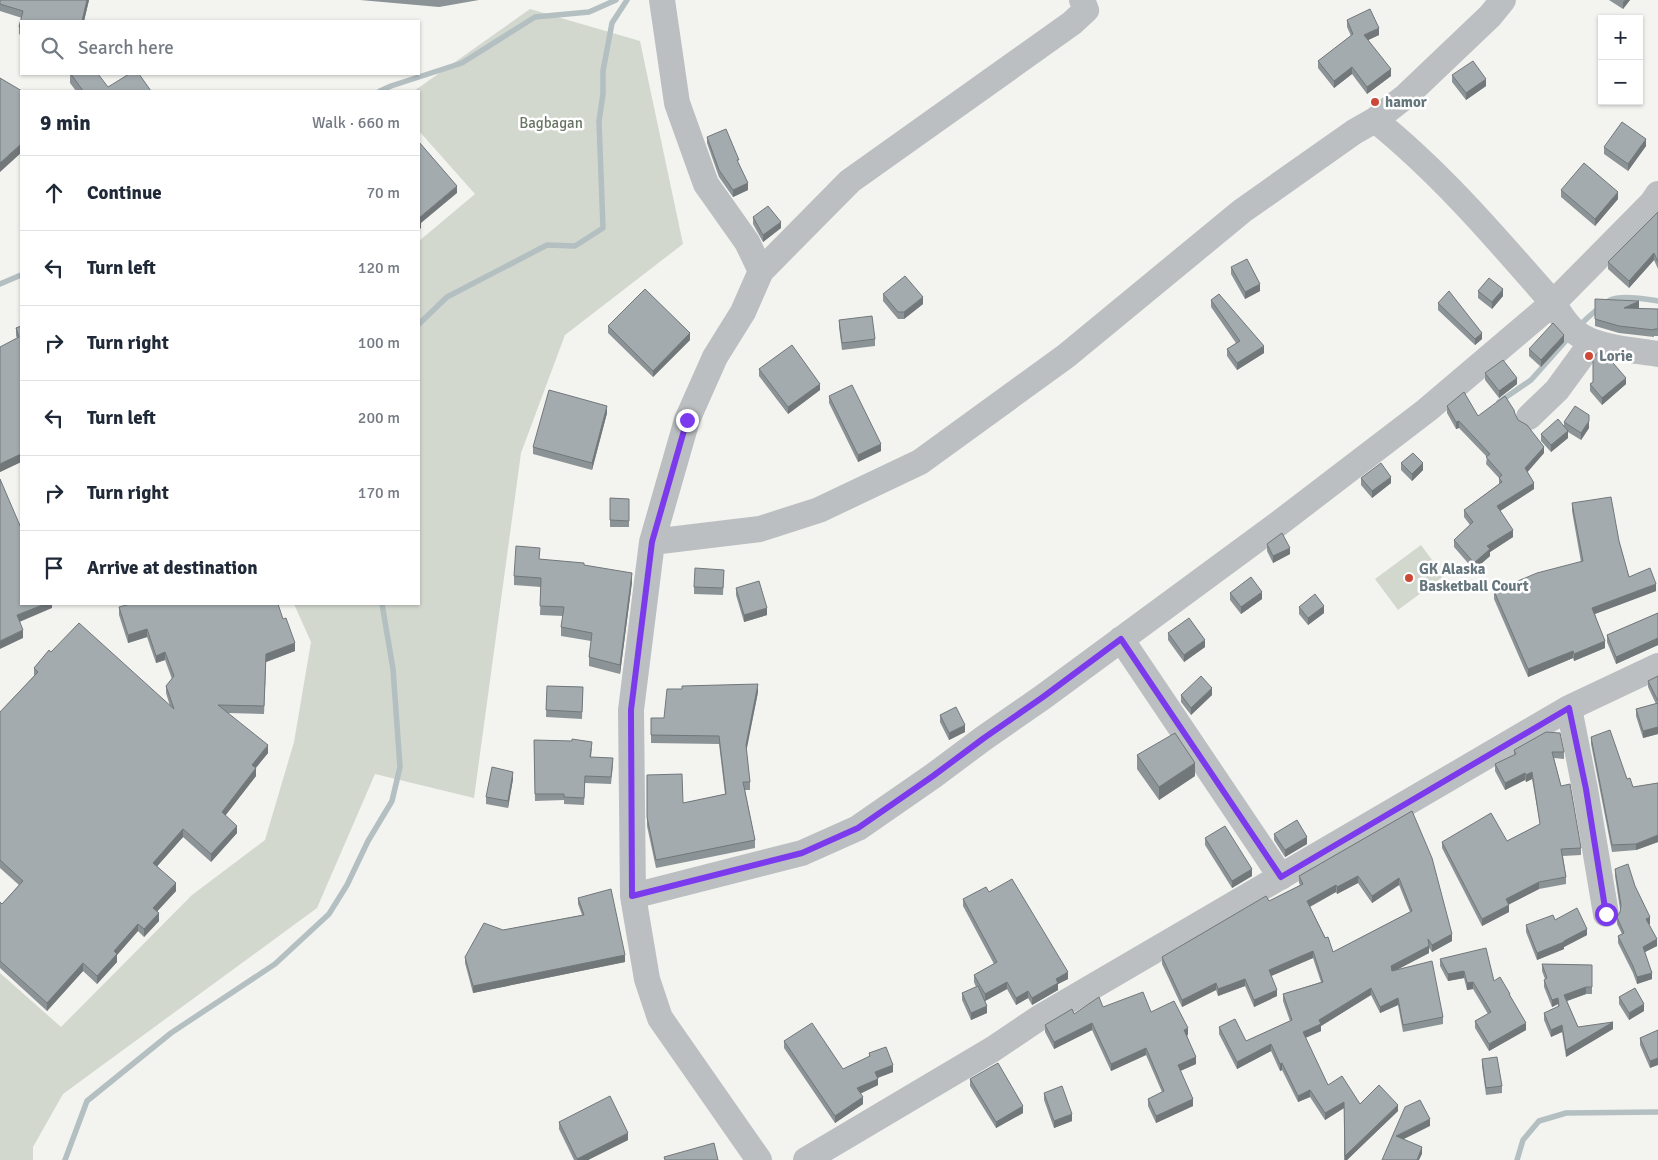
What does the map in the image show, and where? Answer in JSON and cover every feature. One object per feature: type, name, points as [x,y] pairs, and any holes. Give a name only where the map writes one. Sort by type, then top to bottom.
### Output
[{"type":"street","points":[[760,1160],[660,1018],[647,980],[632,896],[631,710],[652,542],[687,420],[715,357],[743,312],[761,271],[850,181],[1072,22],[1086,10],[1082,0]]},
{"type":"street","points":[[652,542],[760,529],[819,510],[920,462],[1066,356],[1242,212],[1354,132],[1376,120],[1406,96],[1490,16],[1503,0]]},
{"type":"street","points":[[665,12],[677,103],[706,184],[747,242],[761,271]]},
{"type":"street","points":[[1376,120],[1403,142],[1461,200],[1580,334],[1658,354]]},
{"type":"street","points":[[632,896],[802,853],[858,828],[1043,697],[1278,524],[1427,410],[1553,303],[1656,202]]},
{"type":"street","points":[[1529,417],[1557,390],[1580,334]]},
{"type":"street","points":[[1121,639],[1281,877]]},
{"type":"street","points":[[806,1160],[993,1049],[1039,1018],[1569,708],[1658,666]]},
{"type":"street","points":[[1569,708],[1586,789],[1606,914]]},
{"type":"green space","name":"Bagbagan","points":[[530,9],[640,41],[683,244],[565,335],[521,453],[474,798],[375,774],[317,908],[63,1094],[33,1147],[33,1160],[0,1160],[0,973],[61,1027],[192,895],[265,840],[294,742],[311,642],[294,605],[420,605],[420,240],[475,194],[420,132],[420,90],[415,90]]},
{"type":"green space","name":"GK Alaska Basketball Court","points":[[1421,545],[1444,576],[1398,610],[1375,579]]},
{"type":"building","points":[[0,0],[87,0],[82,20],[21,20],[23,11],[0,4]]},
{"type":"building","points":[[1370,9],[1379,28],[1364,35],[1391,69],[1367,87],[1352,67],[1334,81],[1318,61],[1353,34],[1347,20]]},
{"type":"building","points":[[1473,61],[1486,79],[1466,93],[1452,75]]},
{"type":"building","points":[[72,75],[99,75],[108,87],[127,75],[140,75],[150,90],[82,90]]},
{"type":"building","points":[[0,78],[20,90],[20,145],[0,163]]},
{"type":"building","points":[[1622,122],[1646,139],[1628,164],[1604,147]]},
{"type":"building","points":[[726,129],[739,160],[737,160],[748,183],[733,190],[719,170],[707,137]]},
{"type":"building","points":[[420,143],[457,186],[420,217]]},
{"type":"building","points":[[1584,163],[1618,192],[1595,219],[1561,190]]},
{"type":"building","points":[[768,206],[781,222],[763,235],[753,217]]},
{"type":"building","points":[[1658,212],[1658,262],[1654,253],[1629,281],[1608,262]]},
{"type":"building","points":[[1247,259],[1260,284],[1245,292],[1231,267]]},
{"type":"building","points":[[905,276],[923,297],[904,312],[898,312],[883,294]]},
{"type":"building","points":[[1489,278],[1503,289],[1492,302],[1478,291]]},
{"type":"building","points":[[645,289],[690,333],[653,371],[608,326]]},
{"type":"building","points":[[1449,291],[1482,333],[1475,339],[1438,303]]},
{"type":"building","points":[[1219,294],[1264,346],[1237,363],[1227,349],[1240,341],[1211,300]]},
{"type":"building","points":[[1595,299],[1639,301],[1624,308],[1658,309],[1658,329],[1619,326],[1595,319]]},
{"type":"building","points":[[872,316],[875,339],[842,343],[839,320]]},
{"type":"building","points":[[1553,323],[1564,335],[1541,360],[1529,349]]},
{"type":"building","points":[[20,326],[20,454],[0,464],[0,347],[19,337],[16,328]]},
{"type":"building","points":[[792,345],[820,384],[788,407],[759,369]]},
{"type":"building","points":[[1598,352],[1607,354],[1626,378],[1602,398],[1590,384],[1593,382],[1593,359]]},
{"type":"building","points":[[1503,360],[1517,378],[1499,391],[1485,373]]},
{"type":"building","points":[[852,385],[881,444],[858,455],[829,396]]},
{"type":"building","points":[[549,390],[607,406],[592,463],[533,447]]},
{"type":"building","points":[[1464,392],[1478,416],[1505,396],[1518,420],[1527,425],[1544,447],[1525,468],[1534,483],[1497,506],[1513,530],[1487,546],[1490,549],[1474,563],[1454,540],[1473,522],[1464,510],[1502,482],[1499,478],[1502,475],[1486,457],[1490,454],[1459,421],[1456,422],[1447,406]]},
{"type":"building","points":[[1575,406],[1589,415],[1589,421],[1581,433],[1564,422]]},
{"type":"building","points":[[1558,419],[1568,431],[1551,445],[1541,434]]},
{"type":"building","points":[[1413,453],[1423,463],[1412,474],[1401,463]]},
{"type":"building","points":[[1381,463],[1391,477],[1372,491],[1361,478]]},
{"type":"building","points":[[0,479],[20,526],[20,605],[42,605],[17,615],[23,630],[0,641]]},
{"type":"building","points":[[1611,497],[1619,541],[1629,577],[1650,568],[1656,584],[1592,608],[1605,641],[1574,654],[1573,651],[1528,669],[1494,591],[1537,573],[1583,561],[1572,503]]},
{"type":"building","points":[[610,498],[629,499],[629,521],[610,520]]},
{"type":"building","points":[[1282,533],[1290,548],[1273,556],[1267,544]]},
{"type":"building","points":[[516,546],[540,548],[539,559],[584,563],[584,565],[632,573],[620,665],[589,657],[592,633],[561,627],[564,607],[540,606],[541,578],[514,576]]},
{"type":"building","points":[[695,568],[724,570],[723,588],[694,587]]},
{"type":"building","points":[[1251,577],[1262,592],[1241,607],[1230,593]]},
{"type":"building","points":[[759,581],[767,608],[744,615],[736,588]]},
{"type":"building","points":[[1315,594],[1324,606],[1308,618],[1299,607]]},
{"type":"building","points":[[126,605],[278,605],[283,619],[286,618],[295,643],[266,654],[264,706],[218,705],[268,745],[252,765],[256,768],[222,812],[237,826],[211,854],[183,829],[153,863],[176,883],[153,908],[159,913],[144,929],[138,924],[114,951],[117,954],[97,976],[83,963],[47,1003],[0,961],[0,902],[2,904],[23,881],[0,860],[0,712],[38,672],[34,668],[49,650],[51,652],[79,623],[174,709],[166,686],[174,676],[165,652],[156,656],[147,629],[128,635],[119,607]]},
{"type":"building","points":[[1658,613],[1658,638],[1616,657],[1607,635]]},
{"type":"building","points":[[1189,618],[1205,640],[1184,655],[1168,633]]},
{"type":"building","points":[[1201,676],[1212,688],[1191,708],[1181,695]]},
{"type":"building","points":[[1658,676],[1658,701],[1648,681]]},
{"type":"building","points":[[758,684],[746,745],[750,782],[743,782],[755,840],[656,860],[647,817],[647,775],[682,774],[683,803],[726,794],[719,736],[651,735],[651,718],[664,718],[667,689],[682,689],[682,686]]},
{"type":"building","points":[[547,686],[583,687],[582,712],[546,710]]},
{"type":"building","points":[[1658,703],[1658,727],[1643,731],[1636,709]]},
{"type":"building","points":[[956,707],[965,725],[949,733],[940,715]]},
{"type":"building","points":[[1610,730],[1627,779],[1630,778],[1633,787],[1658,783],[1658,835],[1636,844],[1612,845],[1591,737]]},
{"type":"building","points":[[1546,732],[1560,733],[1564,752],[1552,752],[1561,786],[1570,784],[1581,848],[1561,849],[1566,877],[1539,882],[1506,899],[1509,905],[1482,919],[1442,842],[1491,813],[1507,841],[1540,824],[1532,772],[1526,775],[1525,773],[1505,783],[1495,764],[1516,754],[1514,750]]},
{"type":"building","points":[[1175,733],[1195,763],[1159,787],[1137,755]]},
{"type":"building","points":[[572,739],[592,742],[590,757],[613,758],[611,777],[585,776],[584,798],[564,797],[564,794],[535,794],[534,740],[572,741]]},
{"type":"building","points":[[492,767],[513,772],[508,801],[486,797]]},
{"type":"building","points":[[1412,811],[1432,858],[1452,934],[1432,945],[1428,939],[1429,946],[1391,966],[1392,971],[1432,961],[1443,1017],[1403,1025],[1398,998],[1380,1007],[1371,988],[1319,1020],[1321,1024],[1303,1032],[1328,1085],[1342,1076],[1360,1104],[1379,1085],[1398,1105],[1345,1156],[1344,1102],[1325,1113],[1310,1090],[1298,1096],[1271,1044],[1237,1062],[1219,1027],[1235,1019],[1246,1041],[1292,1020],[1283,994],[1323,982],[1313,951],[1269,970],[1277,990],[1254,1000],[1245,979],[1218,989],[1216,983],[1182,1000],[1162,957],[1266,896],[1269,901],[1303,884],[1299,876]],"holes":[[[1358,876],[1372,896],[1399,878],[1412,911],[1333,952],[1328,937],[1325,938],[1307,901],[1336,885],[1337,887]]]},
{"type":"building","points":[[1297,820],[1307,837],[1285,850],[1274,834]]},
{"type":"building","points":[[1225,826],[1252,869],[1232,881],[1205,838]]},
{"type":"building","points":[[1628,864],[1635,886],[1650,917],[1646,919],[1657,939],[1643,947],[1652,973],[1637,977],[1618,936],[1624,933],[1617,917],[1621,905],[1615,869]]},
{"type":"building","points":[[1012,879],[1068,972],[1056,979],[1058,983],[1032,998],[1028,991],[1016,998],[1007,982],[985,994],[974,975],[997,962],[963,899],[986,887],[989,892]]},
{"type":"building","points":[[611,889],[625,955],[473,986],[465,957],[484,923],[503,930],[584,915],[578,898]]},
{"type":"building","points":[[1577,908],[1587,929],[1564,942],[1537,953],[1526,925],[1553,915],[1555,920]]},
{"type":"building","points":[[1486,948],[1494,981],[1500,977],[1526,1023],[1489,1044],[1475,1021],[1491,1012],[1473,982],[1467,983],[1464,971],[1448,974],[1440,959]]},
{"type":"building","points":[[1542,964],[1592,965],[1592,987],[1586,987],[1564,995],[1578,1027],[1613,1022],[1566,1050],[1562,1025],[1551,1030],[1544,1013],[1559,1006],[1558,998],[1552,1000],[1544,980],[1547,978]]},
{"type":"building","points":[[978,986],[987,1006],[971,1013],[962,993]]},
{"type":"building","points":[[1635,988],[1644,1004],[1629,1013],[1619,997]]},
{"type":"building","points":[[1143,992],[1151,1012],[1174,1001],[1188,1028],[1184,1030],[1196,1057],[1178,1065],[1193,1099],[1156,1116],[1148,1099],[1164,1091],[1146,1048],[1111,1064],[1092,1023],[1054,1042],[1045,1025],[1072,1009],[1074,1014],[1099,997],[1103,1007]]},
{"type":"building","points":[[812,1023],[843,1069],[870,1056],[869,1053],[886,1047],[893,1065],[875,1072],[878,1079],[857,1088],[863,1097],[835,1116],[784,1041]]},
{"type":"building","points":[[1658,1030],[1658,1058],[1650,1061],[1640,1038]]},
{"type":"building","points":[[1497,1057],[1502,1086],[1486,1088],[1482,1059]]},
{"type":"building","points":[[998,1063],[1023,1106],[996,1122],[970,1079]]},
{"type":"building","points":[[1062,1086],[1072,1114],[1054,1121],[1044,1093]]},
{"type":"building","points":[[610,1096],[628,1133],[577,1159],[559,1122]]},
{"type":"building","points":[[1420,1100],[1430,1119],[1396,1136],[1422,1147],[1417,1160],[1382,1160],[1405,1107]]},
{"type":"building","points":[[714,1143],[718,1160],[665,1160],[664,1157]]},
{"type":"waterway","points":[[382,90],[462,63],[535,17],[589,12],[616,0]]},
{"type":"waterway","points":[[420,323],[447,297],[547,245],[575,246],[603,228],[599,121],[603,94],[603,71],[612,23],[627,0]]},
{"type":"waterway","points":[[0,284],[20,275]]},
{"type":"waterway","points":[[1579,326],[1609,300],[1629,297],[1658,301]]},
{"type":"waterway","points":[[1499,402],[1531,380],[1571,335]]},
{"type":"waterway","points":[[65,1160],[87,1101],[171,1033],[275,964],[329,914],[347,885],[368,841],[392,801],[400,767],[393,669],[382,605]]},
{"type":"waterway","points":[[1517,1160],[1523,1140],[1539,1121],[1566,1113],[1658,1112]]},
{"type":"place","name":"hamor","points":[[1375,102]]},
{"type":"place","name":"Lorie","points":[[1589,356]]},
{"type":"place","name":"GK Alaska Basketball Court","points":[[1409,578]]},
{"type":"route","points":[[687,420],[652,542],[631,710],[632,896],[802,853],[858,828],[1043,697],[1121,639],[1281,877],[1569,708],[1586,789],[1606,914]]}]
